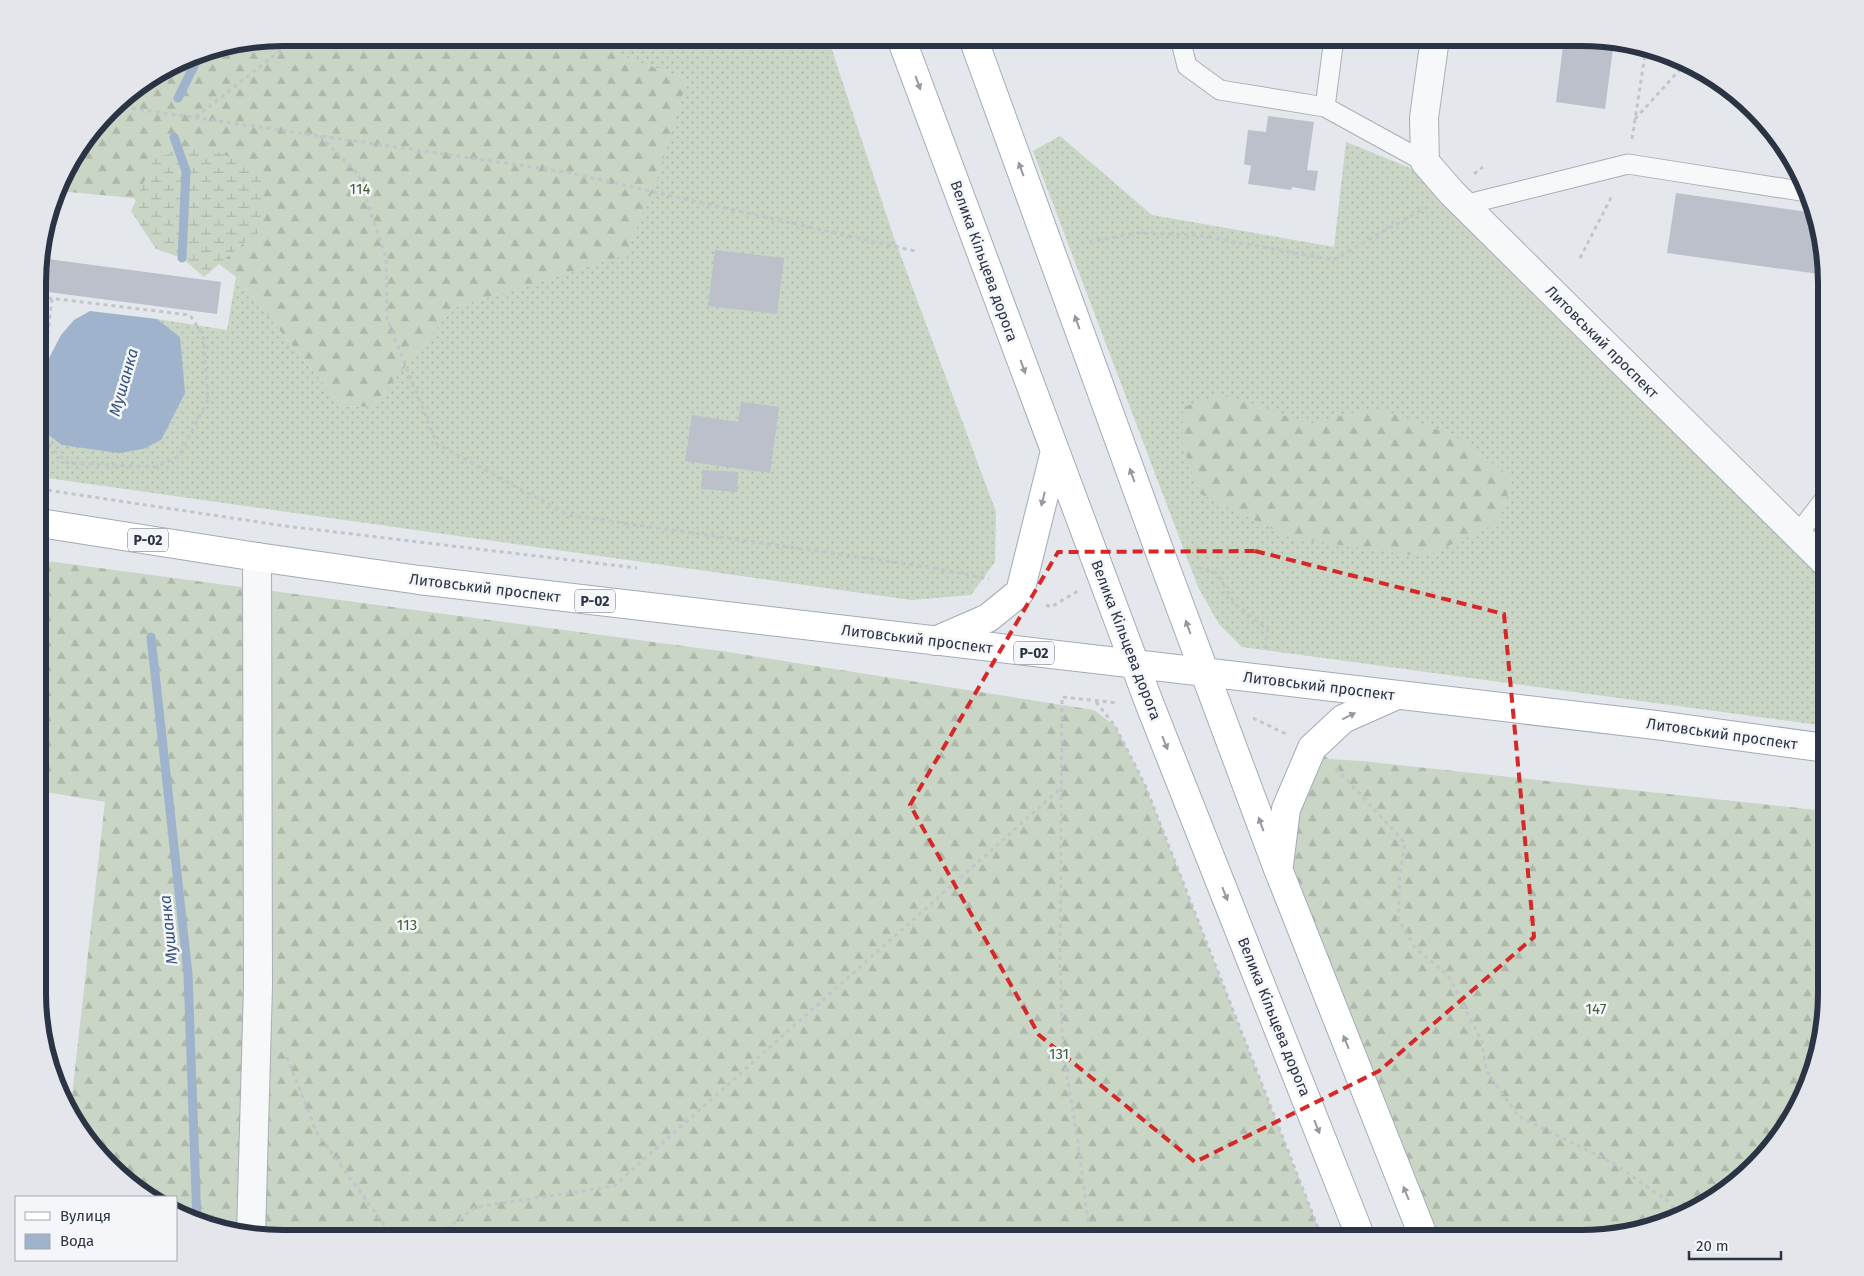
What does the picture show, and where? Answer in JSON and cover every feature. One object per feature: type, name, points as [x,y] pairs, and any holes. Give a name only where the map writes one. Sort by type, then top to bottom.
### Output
[{"type":"main road","name":"Велика Кільцева дорога","points":[[904,46],[1135,665],[1359,1230]]},
{"type":"main road","points":[[977,46],[1278,869],[1421,1230]]},
{"type":"main road","points":[[934,641],[988,618],[1020,592],[1055,452]]},
{"type":"main road","name":"Литовський проспект","points":[[46,524],[419,580],[1656,725],[1818,747]]},
{"type":"main road","points":[[1278,869],[1286,809],[1312,748],[1343,719],[1397,695]]},
{"type":"street","points":[[1425,162],[1424,118],[1434,46]]},
{"type":"street","name":"Литовський проспект","points":[[1425,162],[1458,199],[1818,555]]},
{"type":"street","points":[[251,1228],[258,986],[257,557]]},
{"type":"lane","points":[[1182,46],[1187,66],[1220,90],[1326,107],[1425,162]]},
{"type":"lane","points":[[1326,107],[1333,46]]},
{"type":"lane","points":[[1458,199],[1628,164],[1799,191]]},
{"type":"lane","points":[[1798,534],[1818,508]]},
{"type":"path","points":[[196,117],[286,46]]},
{"type":"path","points":[[1635,120],[1681,68]]},
{"type":"path","points":[[125,107],[566,172],[915,251]]},
{"type":"path","points":[[320,136],[358,174],[386,258],[386,319],[437,444],[568,515],[934,568],[990,580]]},
{"type":"path","points":[[1089,242],[1136,233],[1198,235],[1333,260],[1458,199],[1483,167]]},
{"type":"path","points":[[46,298],[190,315],[203,335],[208,400],[179,456],[156,467],[68,463],[50,446],[46,439]]},
{"type":"path","points":[[46,349],[52,300]]},
{"type":"path","points":[[46,490],[285,526],[637,568]]},
{"type":"path","points":[[1217,573],[1234,604],[1268,630]]},
{"type":"path","points":[[1062,697],[1060,968],[1063,1053],[1078,1142],[1089,1230]]},
{"type":"path","points":[[1095,702],[1115,726],[1145,785],[1319,1230]]},
{"type":"path","points":[[1335,767],[1405,842],[1400,871],[1398,919],[1415,948],[1448,975],[1482,1042],[1486,1070],[1518,1116],[1613,1163],[1665,1199],[1676,1210]]},
{"type":"path","points":[[444,1230],[476,1207],[614,1186],[1061,788]]},
{"type":"path","points":[[284,1050],[317,1133],[388,1230]]},
{"type":"highlighted area","points":[[1255,551],[1504,614],[1534,937],[1379,1071],[1195,1162],[1039,1035],[910,805],[1058,552]]},
{"type":"green space","name":"114","points":[[283,46],[594,46],[687,79],[656,183],[625,255],[453,308],[372,407],[342,406],[236,277],[133,198],[64,192],[86,151],[105,127],[127,105],[151,86],[178,71],[222,54],[252,48]]},
{"type":"green space","points":[[594,46],[831,46],[893,235],[996,512],[995,562],[971,595],[911,600],[46,478],[46,434],[63,445],[180,337],[157,319],[227,330],[236,277],[342,406],[372,407],[453,308],[624,255],[687,79]]},
{"type":"green space","points":[[1060,136],[1152,215],[1334,247],[1346,142],[1415,170],[1818,572],[1818,725],[1242,647],[1219,624],[1198,587],[1033,151]]},
{"type":"green space","points":[[206,147],[262,171],[260,229],[204,277],[182,258],[156,249],[131,211],[155,157]]},
{"type":"green space","points":[[1222,394],[1309,424],[1375,407],[1455,436],[1513,478],[1499,522],[1425,557],[1291,538],[1199,493],[1182,442],[1183,407]]},
{"type":"green space","name":"113","points":[[46,561],[728,652],[1094,710],[1115,726],[1145,785],[1319,1230],[283,1230],[252,1228],[222,1222],[192,1212],[178,1205],[178,1196],[162,1196],[127,1171],[95,1137],[72,1099],[105,802],[46,792]]},
{"type":"green space","name":"147","points":[[1312,748],[1329,759],[1818,810],[1817,1009],[1810,1054],[1800,1084],[1778,1125],[1759,1149],[1737,1171],[1713,1190],[1672,1212],[1642,1222],[1612,1228],[1581,1230],[1421,1230],[1278,869]]},
{"type":"water","points":[[90,311],[157,319],[180,337],[185,393],[161,440],[143,449],[119,453],[62,445],[47,434],[46,375],[48,360],[61,335],[74,320]]},
{"type":"building","points":[[1563,46],[1613,48],[1605,109],[1556,102]]},
{"type":"building","points":[[1268,116],[1314,122],[1307,170],[1318,171],[1315,191],[1292,187],[1291,190],[1248,184],[1251,166],[1244,164],[1248,130],[1266,132]]},
{"type":"building","points":[[1676,193],[1807,212],[1816,252],[1817,274],[1667,253]]},
{"type":"building","points":[[715,250],[784,258],[777,314],[708,306]]},
{"type":"building","points":[[48,259],[221,282],[217,314],[46,292]]},
{"type":"building","points":[[741,402],[779,407],[770,473],[685,461],[692,415],[738,422]]},
{"type":"building","points":[[703,470],[738,472],[737,492],[701,489]]},
{"type":"waterway","name":"Мушанка","points":[[178,98],[196,63]]},
{"type":"waterway","name":"Мушанка","points":[[174,137],[186,171],[182,258]]},
{"type":"waterway","name":"Мушанка","points":[[151,637],[188,974],[197,1214]]},
{"type":"park label","name":"131","points":[[1059,1054]]}]
